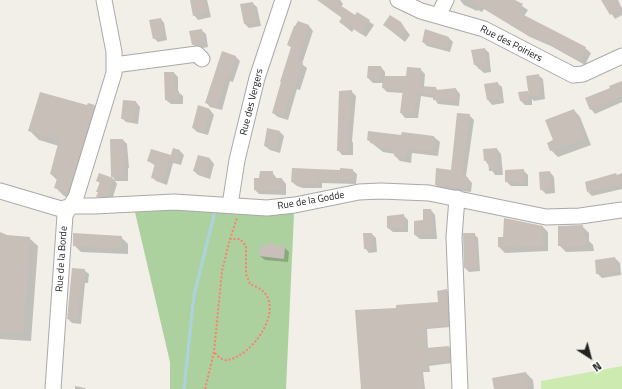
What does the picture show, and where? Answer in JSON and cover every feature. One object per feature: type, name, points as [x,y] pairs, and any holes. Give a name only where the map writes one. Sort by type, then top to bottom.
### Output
[{"type":"street","name":"Rue de la Borde","points":[[52,389],[65,215],[72,206],[114,73],[114,52],[104,0]]},
{"type":"street","name":"Rue des Vergers","points":[[235,206],[237,160],[257,78],[283,0]]},
{"type":"street","name":"Rue des Poiriers","points":[[398,0],[421,11],[484,29],[573,75],[583,74],[622,56]]},
{"type":"street","points":[[438,16],[446,0]]},
{"type":"street","points":[[114,65],[196,54],[202,59]]},
{"type":"street","name":"Rue de la Godde","points":[[0,191],[61,209],[72,206],[174,202],[267,208],[295,205],[359,192],[381,191],[429,193],[546,216],[580,216],[622,210]]},
{"type":"street","points":[[457,198],[454,237],[460,389]]},
{"type":"path","points":[[204,389],[214,352],[222,272],[230,239],[235,206]]},
{"type":"path","points":[[214,352],[221,359],[227,361],[241,354],[260,335],[270,319],[268,302],[264,292],[250,284],[246,274],[246,246],[240,239],[230,239]]},
{"type":"green space","points":[[134,208],[294,214],[286,389],[170,389],[170,362]]},
{"type":"green space","points":[[622,366],[622,389],[541,389],[541,381]]},
{"type":"building","points":[[190,0],[204,0],[207,13],[193,16]]},
{"type":"building","points":[[318,0],[339,0],[337,3],[355,15],[357,12],[370,20],[361,34],[349,26],[348,28],[339,22],[342,17]]},
{"type":"building","points":[[470,0],[515,0],[523,4],[518,12],[586,47],[579,60],[545,41],[523,32]]},
{"type":"building","points":[[601,0],[615,0],[620,9],[610,15]]},
{"type":"building","points":[[253,2],[257,22],[244,24],[240,4]]},
{"type":"building","points":[[390,15],[401,22],[406,30],[401,38],[383,25]]},
{"type":"building","points":[[161,18],[164,37],[153,39],[149,20]]},
{"type":"building","points":[[298,21],[309,25],[297,61],[303,63],[295,86],[293,86],[284,116],[272,113],[291,47],[287,45],[294,26]]},
{"type":"building","points":[[202,29],[204,42],[192,45],[189,31]]},
{"type":"building","points":[[425,29],[449,37],[446,48],[422,42]]},
{"type":"building","points":[[485,48],[487,68],[478,69],[478,64],[474,65],[471,50]]},
{"type":"building","points":[[222,51],[236,56],[229,78],[226,77],[217,107],[205,103]]},
{"type":"building","points":[[368,66],[381,66],[380,79],[367,78]]},
{"type":"building","points":[[407,67],[421,68],[419,86],[436,87],[436,90],[456,88],[455,102],[433,100],[433,95],[417,92],[414,114],[400,113],[403,89],[382,88],[383,76],[406,76]]},
{"type":"building","points":[[164,72],[174,72],[174,91],[179,91],[179,100],[165,100]]},
{"type":"building","points":[[539,74],[541,95],[529,97],[526,76]]},
{"type":"building","points":[[622,81],[622,95],[590,110],[585,98],[610,88],[609,86]]},
{"type":"building","points":[[498,82],[500,99],[487,100],[484,84]]},
{"type":"building","points":[[352,90],[347,138],[349,138],[349,151],[337,151],[339,91]]},
{"type":"building","points":[[528,91],[528,100],[520,101],[518,92]]},
{"type":"building","points":[[40,92],[87,105],[88,103],[95,105],[68,192],[54,188],[58,176],[50,174],[59,140],[28,131]]},
{"type":"building","points":[[123,100],[136,101],[134,120],[121,119]]},
{"type":"building","points":[[198,105],[210,109],[204,132],[192,128]]},
{"type":"building","points":[[574,109],[585,138],[550,151],[547,143],[553,140],[545,120]]},
{"type":"building","points":[[457,113],[470,114],[462,171],[463,177],[468,177],[467,188],[435,185],[436,168],[451,170]]},
{"type":"building","points":[[267,128],[280,131],[276,149],[264,146]]},
{"type":"building","points":[[368,131],[401,135],[402,132],[434,136],[433,151],[407,148],[406,158],[394,156],[395,149],[376,147],[377,144],[370,143],[370,141],[367,140]]},
{"type":"building","points":[[110,139],[123,139],[125,164],[123,164],[124,177],[111,177]]},
{"type":"building","points":[[173,148],[180,150],[177,162],[169,159],[163,181],[151,178],[155,163],[147,161],[151,149],[171,155]]},
{"type":"building","points":[[497,148],[499,171],[489,171],[488,160],[484,161],[483,149]]},
{"type":"building","points":[[198,155],[210,158],[205,175],[193,171]]},
{"type":"building","points":[[292,168],[340,170],[340,168],[353,169],[352,180],[318,179],[318,184],[298,184],[297,182],[291,182]]},
{"type":"building","points":[[524,169],[524,182],[505,182],[505,170]]},
{"type":"building","points":[[260,171],[273,171],[273,178],[282,178],[282,191],[254,190],[254,178],[259,178]]},
{"type":"building","points":[[550,171],[551,189],[540,190],[539,172]]},
{"type":"building","points":[[99,173],[113,178],[108,196],[96,197],[98,192],[96,192],[100,182],[96,181]]},
{"type":"building","points":[[616,173],[617,175],[622,173],[622,184],[587,192],[585,182]]},
{"type":"building","points":[[423,209],[431,209],[432,234],[414,235],[414,221],[423,220]]},
{"type":"building","points":[[404,214],[404,228],[387,228],[387,216]]},
{"type":"building","points":[[504,218],[543,226],[543,246],[498,247],[498,237],[503,237]]},
{"type":"building","points":[[583,225],[583,237],[587,237],[587,245],[558,246],[558,226]]},
{"type":"building","points":[[0,232],[7,235],[30,237],[23,332],[0,331]]},
{"type":"building","points":[[73,233],[122,236],[121,248],[73,246]]},
{"type":"building","points":[[363,233],[372,233],[373,248],[364,249]]},
{"type":"building","points":[[463,233],[475,233],[477,268],[464,268]]},
{"type":"building","points":[[266,242],[285,247],[284,259],[259,256],[260,246],[266,246]]},
{"type":"building","points":[[615,257],[617,271],[596,274],[595,260]]},
{"type":"building","points":[[72,268],[85,269],[84,279],[81,279],[77,320],[67,319]]},
{"type":"building","points":[[447,289],[448,325],[425,327],[426,348],[449,346],[450,361],[427,363],[428,370],[421,370],[423,389],[361,389],[355,310],[396,308],[396,305],[438,302],[437,291]]},
{"type":"building","points":[[526,372],[528,389],[494,389],[492,378]]},
{"type":"waterway","points":[[184,389],[194,295],[215,211]]}]
